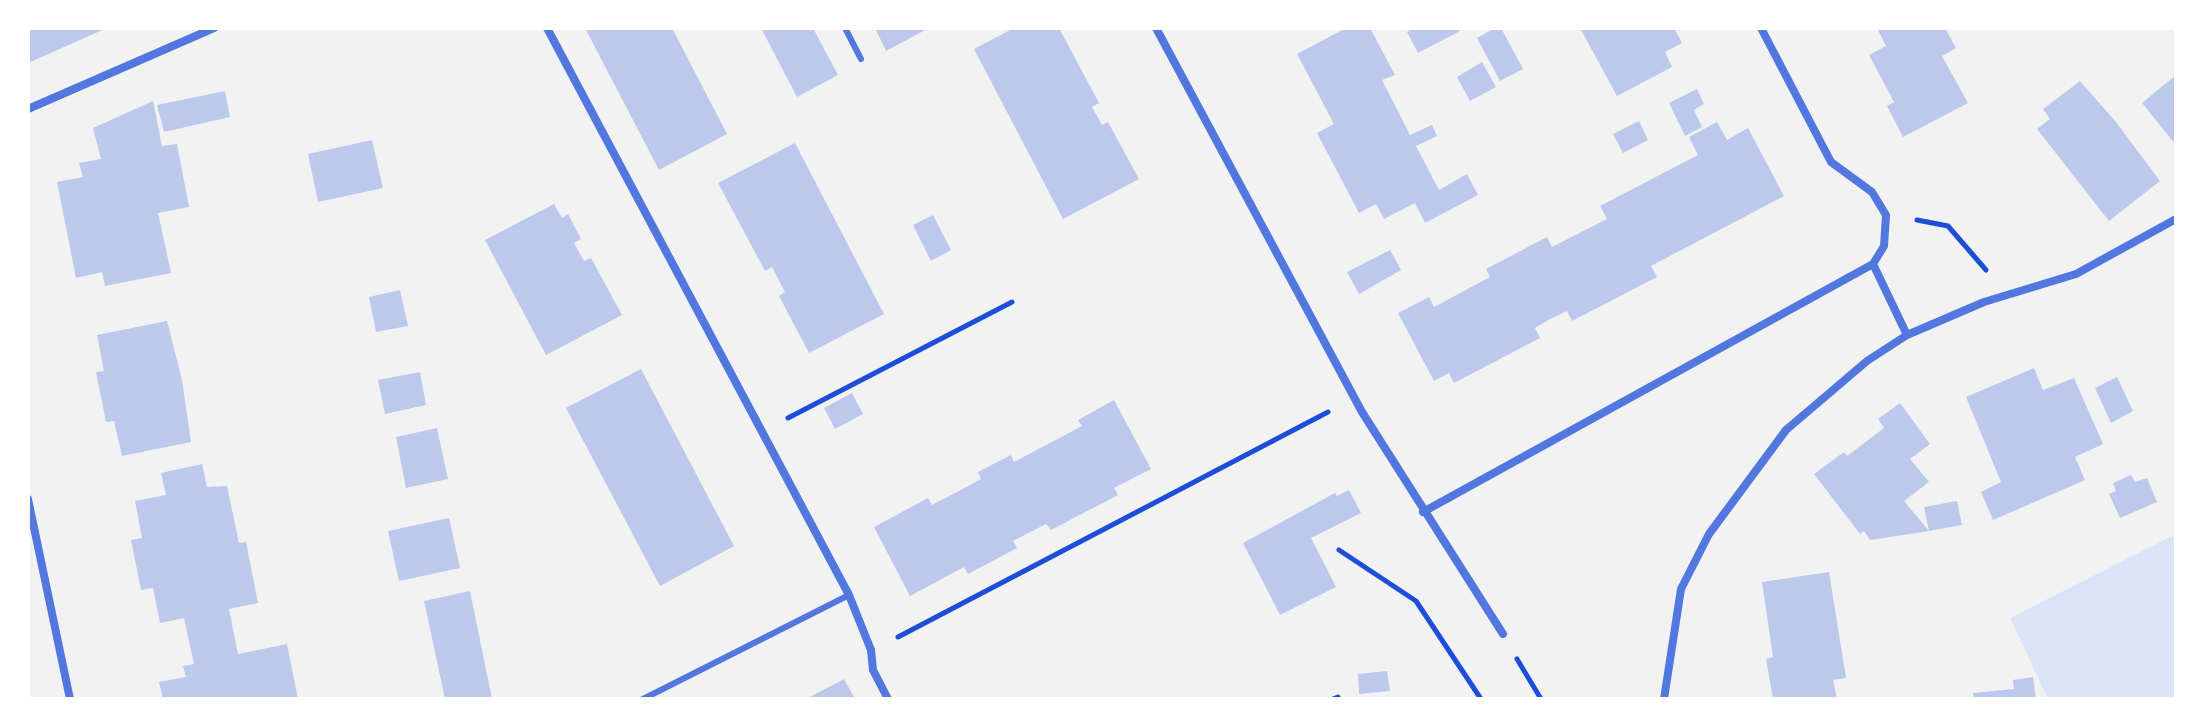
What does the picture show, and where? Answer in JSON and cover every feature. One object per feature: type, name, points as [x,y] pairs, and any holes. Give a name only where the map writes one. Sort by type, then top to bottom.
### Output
[{"type":"street","points":[[28,109],[214,28]]},
{"type":"street","points":[[547,28],[849,595],[871,650],[873,670],[888,699]]},
{"type":"street","points":[[1156,28],[1354,398],[1423,512],[1503,634]]},
{"type":"street","points":[[1423,512],[1873,264],[1884,246],[1886,215],[1872,192],[1831,162],[1761,28]]},
{"type":"street","points":[[1664,699],[1681,589],[1709,534],[1786,430],[1867,361],[1907,335],[2008,295],[2076,274],[2176,219]]},
{"type":"street","points":[[1873,264],[1907,335]]},
{"type":"street","points":[[28,499],[70,699]]},
{"type":"lane","points":[[845,28],[861,59]]},
{"type":"lane","points":[[643,699],[849,595]]},
{"type":"path","points":[[1886,215],[1948,226],[2008,295]]},
{"type":"path","points":[[763,431],[1012,302]]},
{"type":"path","points":[[871,650],[1354,398]]},
{"type":"path","points":[[1339,550],[1416,601],[1481,699]]},
{"type":"path","points":[[1503,634],[1541,699]]},
{"type":"shaded area","points":[[2176,534],[2176,699],[2048,699],[2010,618]]},
{"type":"building","points":[[28,28],[107,28],[28,63]]},
{"type":"building","points":[[585,28],[672,28],[727,134],[659,170]]},
{"type":"building","points":[[761,28],[813,28],[838,75],[797,97]]},
{"type":"building","points":[[875,28],[929,28],[886,51]]},
{"type":"building","points":[[1014,28],[1059,28],[1099,103],[1092,107],[1102,125],[1108,122],[1139,179],[1063,219],[974,49]]},
{"type":"building","points":[[1346,28],[1370,28],[1395,75],[1382,80],[1410,135],[1432,125],[1437,136],[1416,146],[1439,190],[1467,174],[1478,195],[1425,223],[1415,203],[1384,219],[1376,204],[1359,213],[1317,133],[1334,124],[1297,54]]},
{"type":"building","points":[[1414,28],[1458,28],[1460,31],[1418,53],[1407,32]]},
{"type":"building","points":[[1501,28],[1523,69],[1500,81],[1477,38]]},
{"type":"building","points":[[1580,28],[1674,28],[1682,43],[1665,52],[1672,67],[1617,96]]},
{"type":"building","points":[[1877,28],[1945,28],[1956,48],[1942,56],[1968,103],[1903,137],[1887,106],[1894,102],[1869,55],[1886,46]]},
{"type":"building","points":[[1482,62],[1496,87],[1470,101],[1457,77]]},
{"type":"building","points":[[2176,75],[2176,145],[2142,103]]},
{"type":"building","points":[[2080,81],[2116,122],[2160,181],[2109,221],[2037,129],[2050,119],[2043,109]]},
{"type":"building","points":[[1697,89],[1704,104],[1694,110],[1702,127],[1685,136],[1669,103]]},
{"type":"building","points":[[225,91],[230,117],[164,132],[157,105]]},
{"type":"building","points":[[153,101],[162,146],[177,144],[189,207],[158,213],[171,273],[105,286],[102,272],[76,278],[57,182],[83,177],[79,163],[101,159],[93,128]]},
{"type":"building","points":[[1639,121],[1648,140],[1623,153],[1613,134]]},
{"type":"building","points":[[1717,122],[1727,140],[1748,128],[1784,196],[1651,266],[1657,277],[1572,321],[1567,311],[1550,319],[1535,328],[1540,338],[1454,383],[1449,373],[1434,381],[1398,313],[1429,297],[1434,307],[1490,277],[1486,269],[1547,237],[1552,247],[1607,219],[1600,206],[1698,155],[1689,137]]},
{"type":"building","points":[[372,140],[383,188],[318,202],[308,154]]},
{"type":"building","points":[[795,143],[884,314],[809,353],[779,296],[785,292],[772,267],[765,271],[718,183]]},
{"type":"building","points":[[554,204],[562,218],[568,214],[581,239],[574,243],[584,261],[591,258],[622,315],[546,355],[485,240]]},
{"type":"building","points":[[933,215],[951,250],[931,261],[913,225]]},
{"type":"building","points":[[1390,250],[1401,270],[1359,294],[1347,272]]},
{"type":"building","points":[[400,290],[408,326],[376,332],[369,297]]},
{"type":"building","points":[[167,321],[182,380],[191,442],[122,456],[114,421],[106,422],[96,372],[104,371],[97,335]]},
{"type":"building","points":[[2034,368],[2043,390],[2074,378],[2103,444],[2075,457],[2085,480],[1993,520],[1981,492],[2001,482],[1966,397]]},
{"type":"building","points":[[641,369],[734,546],[660,586],[566,408]]},
{"type":"building","points":[[420,372],[426,405],[385,414],[378,380]]},
{"type":"building","points":[[2117,377],[2133,411],[2111,423],[2095,388]]},
{"type":"building","points":[[852,393],[863,414],[835,429],[824,408]]},
{"type":"building","points":[[1114,400],[1151,469],[1114,488],[1118,495],[1051,530],[1046,524],[1013,541],[1017,548],[968,574],[964,567],[910,596],[874,527],[928,498],[932,505],[957,492],[981,479],[978,472],[1011,455],[1014,462],[1082,426],[1078,420]]},
{"type":"building","points":[[1900,403],[1930,444],[1910,459],[1929,482],[1904,501],[1929,531],[1870,540],[1864,531],[1860,534],[1814,474],[1844,452],[1847,456],[1884,428],[1878,419]]},
{"type":"building","points":[[437,428],[448,479],[406,488],[396,437]]},
{"type":"building","points":[[202,464],[207,487],[227,486],[239,543],[246,542],[258,603],[229,609],[238,654],[287,644],[298,699],[163,699],[159,682],[186,677],[183,666],[194,664],[184,618],[160,623],[153,588],[141,590],[131,540],[142,538],[135,501],[166,495],[161,473]]},
{"type":"building","points":[[2131,475],[2135,482],[2147,478],[2157,502],[2120,518],[2109,494],[2116,491],[2113,483]]},
{"type":"building","points":[[1349,490],[1361,513],[1311,538],[1336,587],[1280,615],[1243,543],[1335,493],[1337,496]]},
{"type":"building","points":[[1957,501],[1962,525],[1929,531],[1924,507]]},
{"type":"building","points":[[449,518],[460,568],[399,581],[388,531]]},
{"type":"building","points":[[1829,572],[1846,678],[1833,680],[1837,699],[1773,699],[1766,659],[1773,657],[1762,582]]},
{"type":"building","points":[[470,591],[492,699],[445,699],[424,601]]},
{"type":"building","points":[[1387,671],[1390,691],[1359,694],[1358,674]]},
{"type":"building","points":[[2033,677],[2036,699],[1974,699],[1973,693],[2014,689],[2013,680]]},
{"type":"building","points":[[844,679],[855,699],[806,699]]}]
